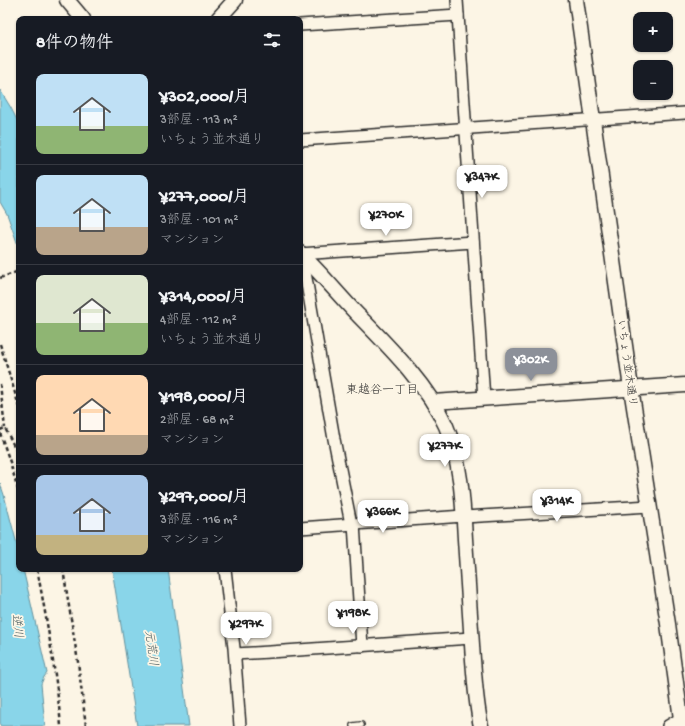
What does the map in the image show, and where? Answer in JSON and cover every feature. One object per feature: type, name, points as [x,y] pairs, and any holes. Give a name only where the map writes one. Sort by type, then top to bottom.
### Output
[{"type":"street","points":[[67,0],[80,16]]},
{"type":"street","points":[[221,16],[235,0]]},
{"type":"street","points":[[457,0],[484,399]]},
{"type":"street","name":"いちょう並木通り","points":[[576,0],[631,388],[682,720]]},
{"type":"street","points":[[303,25],[458,15]]},
{"type":"street","points":[[303,140],[685,113]]},
{"type":"street","points":[[303,254],[473,242]]},
{"type":"street","points":[[303,256],[412,373],[446,426],[458,466],[464,517],[471,638],[481,726]]},
{"type":"street","points":[[303,265],[334,439],[352,524],[362,646]]},
{"type":"street","points":[[432,402],[685,385]]},
{"type":"street","points":[[303,528],[650,506]]},
{"type":"street","points":[[225,572],[235,654],[240,726]]},
{"type":"street","points":[[235,654],[471,638]]},
{"type":"street","points":[[668,726],[682,720]]},
{"type":"lane","points":[[353,726],[361,725]]},
{"type":"path","points":[[0,278],[16,272]]},
{"type":"path","points":[[0,344],[16,396]]},
{"type":"path","points":[[0,384],[5,428],[16,450]]},
{"type":"path","points":[[0,430],[5,428]]},
{"type":"path","points":[[0,433],[16,483]]},
{"type":"path","points":[[38,572],[58,695],[61,726]]},
{"type":"path","points":[[63,572],[78,662],[86,726]]},
{"type":"water","points":[[0,90],[16,118],[16,240],[7,214],[0,202]]},
{"type":"water","name":"逆川","points":[[0,483],[16,541],[16,572],[24,572],[47,673],[41,684],[45,726],[0,726]]},
{"type":"water","name":"元荒川","points":[[112,572],[168,572],[189,726],[137,726]]},
{"type":"district","name":"東越谷一丁目","points":[[382,389]]}]
